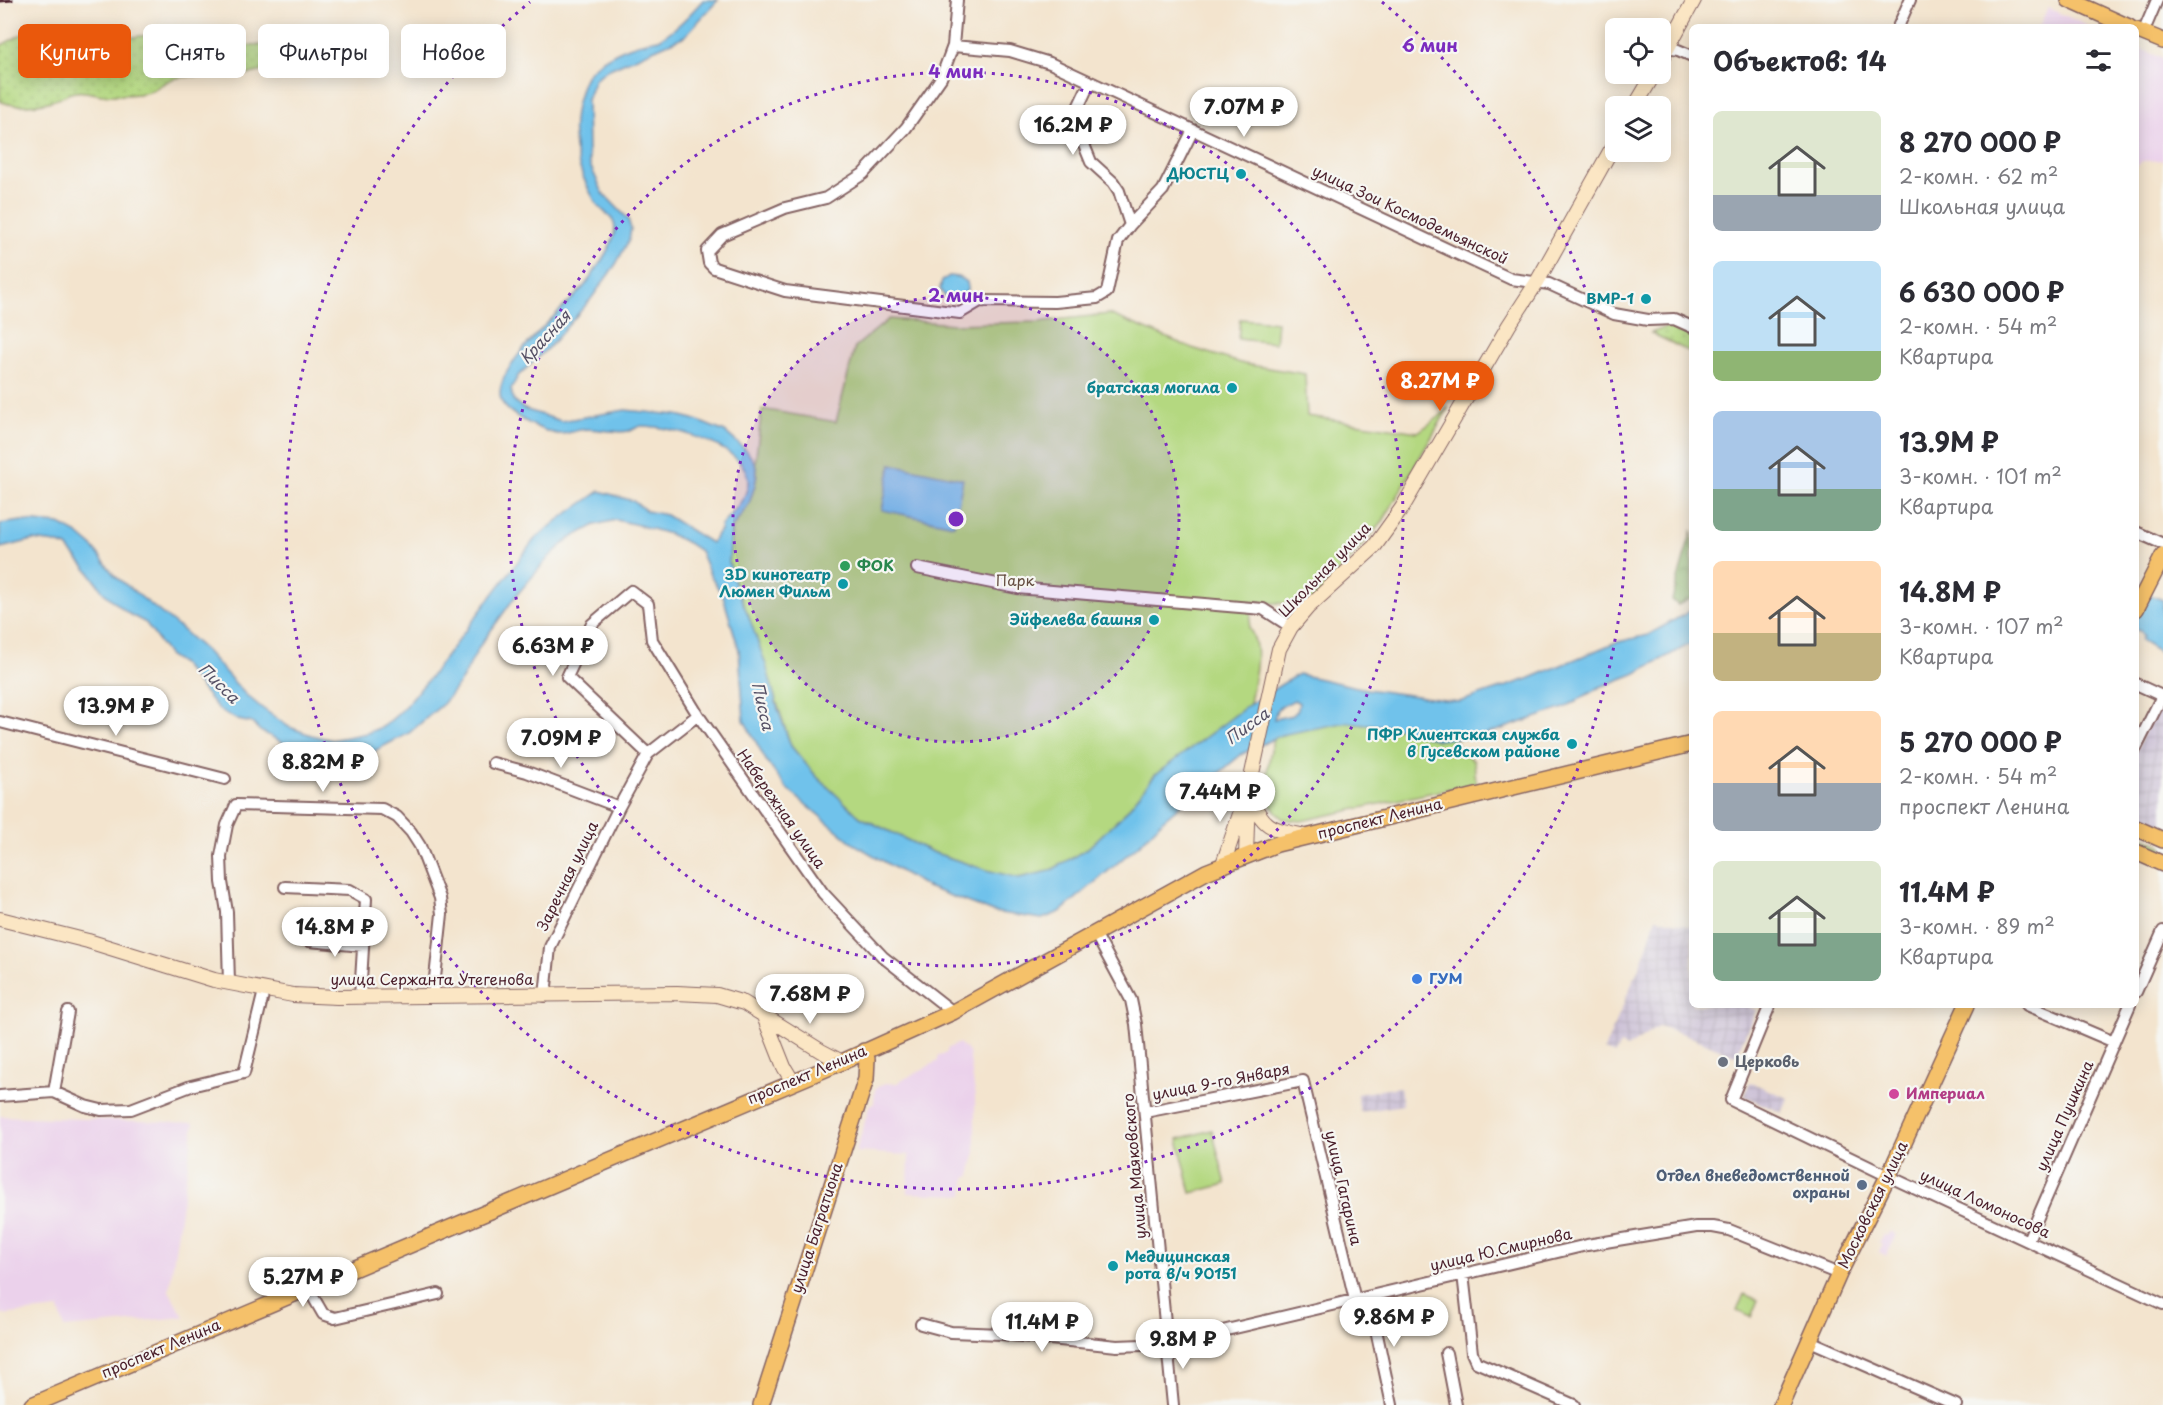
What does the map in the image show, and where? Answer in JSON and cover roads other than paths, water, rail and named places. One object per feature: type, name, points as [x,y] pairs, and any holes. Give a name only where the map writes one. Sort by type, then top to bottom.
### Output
[{"type":"main road","points":[[1671,42],[1694,0]]},
{"type":"main road","points":[[2069,0],[2123,24]]},
{"type":"main road","points":[[2139,31],[2163,41]]},
{"type":"main road","name":"Школьная улица","points":[[1223,864],[1248,792],[1279,649],[1291,627],[1308,607],[1374,547],[1402,508],[1509,325],[1537,282],[1605,161]]},
{"type":"main road","points":[[2139,602],[2163,556]]},
{"type":"main road","name":"проспект Ленина","points":[[40,1403],[842,1062],[953,1012],[1223,864],[1277,844],[1689,745]]},
{"type":"main road","points":[[1248,792],[1258,814],[1265,823],[1279,831],[1308,837]]},
{"type":"main road","name":"Школьная улица","points":[[1246,856],[1248,792]]},
{"type":"main road","points":[[2139,829],[2163,840]]},
{"type":"main road","points":[[2139,853],[2163,864]]},
{"type":"main road","name":"улица Сержанта Утегенова","points":[[0,919],[88,941],[171,968],[264,991],[293,995],[360,997],[677,993],[729,998],[744,1003],[842,1062]]},
{"type":"main road","name":"Московская улица","points":[[1781,1405],[1839,1274],[1888,1176],[1965,1008]]},
{"type":"main road","points":[[763,1014],[784,1068],[793,1082]]},
{"type":"main road","name":"улица Багратиона","points":[[761,1405],[866,1079],[867,1059],[864,1051]]},
{"type":"street","points":[[957,0],[953,46],[941,78],[906,128],[863,174],[826,198],[785,208],[722,235],[707,251],[709,262],[714,268],[785,291],[960,313],[980,301],[1054,302],[1097,298],[1107,292],[1118,241],[1163,190],[1193,130]]},
{"type":"street","points":[[1899,24],[1910,0]]},
{"type":"street","points":[[2139,26],[2157,0]]},
{"type":"street","name":"улица Зои Космодемьянской","points":[[953,46],[1010,51],[1050,63],[1511,279],[1549,285],[1614,314],[1648,320],[1674,319],[1689,326]]},
{"type":"street","points":[[1671,49],[1689,55]]},
{"type":"street","points":[[1090,82],[1073,118],[1090,162],[1113,182],[1119,191],[1130,225]]},
{"type":"street","points":[[2139,533],[2163,544]]},
{"type":"street","points":[[917,568],[1017,588],[1263,609],[1291,627]]},
{"type":"street","name":"Набережная улица","points":[[648,754],[567,677],[592,624],[631,591],[648,604],[652,640],[698,715],[823,893],[882,957],[953,1012]]},
{"type":"street","points":[[2139,685],[2162,696],[2139,742]]},
{"type":"street","name":"Заречная улица","points":[[545,996],[550,947],[619,807],[648,754],[698,715]]},
{"type":"street","points":[[0,722],[225,779]]},
{"type":"street","name":"Заречная улица","points":[[493,763],[527,772],[619,807]]},
{"type":"street","points":[[229,983],[227,912],[221,856],[227,825],[236,805],[382,809],[397,818],[411,832],[420,846],[440,898],[442,914],[433,996]]},
{"type":"street","points":[[285,887],[350,890],[366,898],[360,997]]},
{"type":"street","points":[[2139,985],[2163,931]]},
{"type":"street","name":"улица Маяковского","points":[[1095,933],[1131,1000],[1136,1024],[1173,1405]]},
{"type":"street","points":[[309,941],[363,946]]},
{"type":"street","points":[[0,1096],[54,1092],[85,1106],[101,1110],[131,1109],[191,1086],[244,1073],[264,991]]},
{"type":"street","name":"улица Ломоносова","points":[[1769,1008],[1731,1100],[2163,1304]]},
{"type":"street","points":[[2034,1008],[2114,1042]]},
{"type":"street","name":"улица Пушкина","points":[[2028,1240],[2129,1008]]},
{"type":"street","points":[[54,1092],[68,1012]]},
{"type":"street","name":"улица 9-го Января","points":[[1145,1112],[1303,1082]]},
{"type":"street","name":"улица Гагарина","points":[[1303,1082],[1355,1300]]},
{"type":"street","name":"улица Ю.Смирнова","points":[[921,1324],[951,1332],[1002,1334],[1117,1346],[1167,1344],[1608,1241],[1676,1229],[1713,1227],[1729,1230],[1839,1274]]},
{"type":"street","points":[[1463,1274],[1472,1353],[1476,1362],[1574,1405]]},
{"type":"street","points":[[308,1288],[322,1314],[335,1318],[438,1294]]},
{"type":"street","points":[[1369,1297],[1392,1405]]},
{"type":"street","points":[[1810,1341],[1956,1405]]},
{"type":"street","points":[[1446,1353],[1456,1405]]},
{"type":"water","points":[[703,0],[718,0],[685,36],[605,71],[595,79],[587,100],[590,165],[603,193],[628,219],[631,229],[629,240],[616,264],[591,299],[551,345],[518,376],[511,389],[513,400],[524,409],[561,421],[625,410],[677,415],[725,432],[747,451],[755,463],[757,473],[749,504],[731,529],[729,562],[735,584],[766,665],[791,746],[816,776],[860,817],[932,852],[1019,878],[1050,871],[1087,849],[1124,814],[1155,775],[1250,704],[1298,674],[1366,689],[1459,702],[1528,679],[1614,643],[1648,635],[1689,612],[1689,645],[1634,674],[1600,687],[1564,708],[1481,736],[1438,740],[1393,727],[1347,722],[1281,735],[1242,754],[1164,819],[1141,843],[1060,912],[1042,919],[993,912],[927,887],[854,844],[787,789],[767,762],[744,720],[739,650],[723,596],[710,575],[700,551],[669,534],[616,520],[595,525],[569,539],[549,557],[515,597],[479,647],[463,678],[444,703],[409,733],[376,750],[373,754],[352,757],[329,757],[292,747],[260,731],[252,723],[238,720],[219,710],[182,664],[168,655],[146,623],[129,614],[104,593],[67,547],[33,540],[0,548],[0,524],[22,521],[59,524],[78,534],[92,546],[115,576],[206,651],[245,694],[262,708],[289,727],[332,740],[367,733],[384,726],[399,713],[428,680],[534,540],[600,491],[633,501],[647,511],[666,515],[711,543],[721,525],[747,490],[745,471],[737,459],[707,441],[655,427],[640,426],[623,432],[586,429],[564,434],[552,433],[528,423],[507,409],[500,392],[504,377],[514,360],[584,286],[606,253],[614,235],[614,223],[598,206],[589,190],[576,151],[575,109],[584,79],[602,61],[623,49],[659,39]],"holes":[[[1294,700],[1299,703],[1298,710],[1293,715],[1274,719],[1277,709]]]},
{"type":"water","points":[[949,276],[958,277],[967,282],[968,288],[961,296],[952,298],[944,296],[940,289],[942,281]]},
{"type":"water","points":[[891,464],[963,479],[954,525],[882,510]]},
{"type":"water","points":[[2139,590],[2163,600],[2163,654],[2141,640],[2143,636],[2140,631]]},
{"type":"railway","points":[[0,1],[12,0]]},
{"type":"place","name":"ДЮСТЦ","points":[[1241,174]]},
{"type":"place","name":"BMP-1","points":[[1646,299]]},
{"type":"place","name":"братская могила","points":[[1232,388]]},
{"type":"place","name":"ФОК","points":[[845,566]]},
{"type":"place","name":"3D кинотеатр Люмен Фильм","points":[[843,584]]},
{"type":"place","name":"Эйфелева башня","points":[[1154,620]]},
{"type":"place","name":"ПФР Клиентская служба в Гусевском районе","points":[[1572,744]]},
{"type":"place","name":"ГУМ","points":[[1417,979]]},
{"type":"place","name":"Церковь","points":[[1723,1062]]},
{"type":"place","name":"Империал","points":[[1894,1094]]},
{"type":"place","name":"Отдел вневедомственной охраны","points":[[1862,1185]]},
{"type":"place","name":"Медицинская рота в/ч 90151","points":[[1113,1266]]},
{"type":"water label","name":"Красная","points":[[545,337]]},
{"type":"water label","name":"Писса","points":[[219,683]]},
{"type":"water label","name":"Писса","points":[[763,706]]},
{"type":"water label","name":"Писса","points":[[1247,726]]},
{"type":"park label","name":"Парк","points":[[1015,581]]}]
